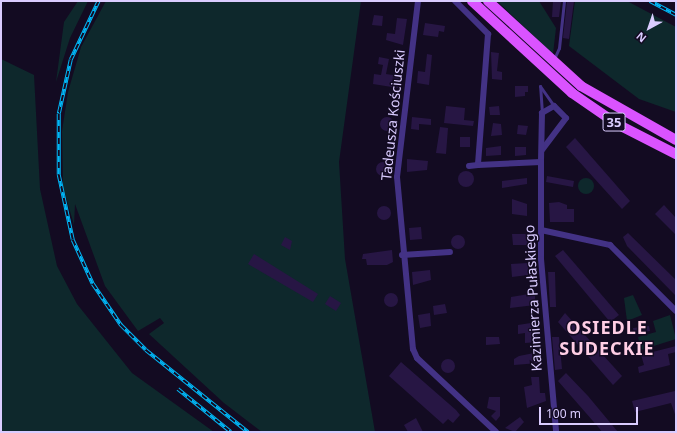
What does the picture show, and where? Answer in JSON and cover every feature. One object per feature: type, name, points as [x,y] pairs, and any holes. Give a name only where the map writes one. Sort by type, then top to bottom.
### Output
[{"type":"main road","name":"35","points":[[472,1],[572,93],[617,124],[676,154]]},
{"type":"main road","name":"35","points":[[488,1],[552,62],[594,95],[676,140]]},
{"type":"street","name":"Tadeusza Kościuszki","points":[[418,1],[398,156],[402,256],[417,358],[496,432]]},
{"type":"street","points":[[455,1],[488,34],[478,165]]},
{"type":"street","points":[[542,113],[554,106]]},
{"type":"street","name":"Kazimierza Pułaskiego","points":[[542,150],[566,118],[554,106]]},
{"type":"street","name":"Kazimierza Pułaskiego","points":[[542,113],[542,150],[540,162],[541,230],[546,331],[556,432]]},
{"type":"street","points":[[469,166],[540,162]]},
{"type":"street","points":[[541,230],[610,245],[676,311]]},
{"type":"street","points":[[402,256],[450,252]]},
{"type":"lane","points":[[552,62],[558,53],[564,1]]},
{"type":"lane","points":[[542,113],[540,86],[554,106]]},
{"type":"green space","points":[[78,1],[88,1],[70,38],[56,82],[64,22]]},
{"type":"green space","points":[[106,1],[361,1],[339,162],[345,259],[375,432],[262,432],[224,403],[149,334],[164,323],[160,318],[138,331],[105,286],[75,204],[74,225],[63,187],[62,131],[68,92],[81,47]]},
{"type":"green space","points":[[497,1],[539,1],[556,28],[553,54]]},
{"type":"green space","points":[[575,1],[627,1],[676,27],[676,112],[639,99],[569,46]]},
{"type":"green space","points":[[1,59],[34,75],[40,189],[57,266],[77,304],[132,373],[214,432],[1,432]]},
{"type":"green space","points":[[586,178],[593,183],[594,186],[589,193],[586,194],[579,189],[578,186],[583,179]]},
{"type":"green space","points":[[633,295],[642,315],[627,321],[624,298]]},
{"type":"green space","points":[[670,315],[676,339],[641,350],[638,337],[656,332],[653,321]]},
{"type":"building","points":[[553,1],[561,1],[559,17],[552,17]]},
{"type":"building","points":[[567,1],[574,1],[569,39],[563,38]]},
{"type":"building","points":[[374,15],[383,16],[382,26],[372,25]]},
{"type":"building","points":[[397,18],[407,19],[403,45],[386,40],[387,33],[395,34]]},
{"type":"building","points":[[425,23],[445,26],[444,32],[439,31],[438,37],[423,35]]},
{"type":"building","points":[[491,52],[499,53],[497,71],[502,72],[502,80],[492,79]]},
{"type":"building","points":[[427,54],[432,55],[429,85],[417,83],[418,71],[425,72]]},
{"type":"building","points":[[379,57],[389,59],[386,74],[399,76],[398,88],[373,84],[374,74],[381,75],[383,65],[378,64]]},
{"type":"building","points":[[515,86],[528,86],[528,92],[525,92],[525,96],[515,97]]},
{"type":"building","points":[[446,106],[465,108],[464,120],[474,121],[473,126],[444,123]]},
{"type":"building","points":[[499,106],[500,115],[490,115],[489,107]]},
{"type":"building","points":[[387,117],[392,119],[394,124],[392,129],[387,131],[382,129],[380,124],[382,119]]},
{"type":"building","points":[[412,117],[431,119],[431,125],[419,124],[419,130],[411,129]]},
{"type":"building","points":[[493,123],[501,124],[502,135],[491,136]]},
{"type":"building","points":[[518,125],[528,126],[526,135],[517,134]]},
{"type":"building","points":[[440,127],[448,128],[446,154],[436,153]]},
{"type":"building","points":[[460,137],[470,137],[470,147],[460,147]]},
{"type":"building","points":[[575,138],[630,201],[622,209],[566,147]]},
{"type":"building","points":[[501,146],[501,155],[486,156],[486,148]]},
{"type":"building","points":[[515,147],[526,147],[526,155],[515,156]]},
{"type":"building","points":[[407,159],[428,161],[427,170],[407,172]]},
{"type":"building","points":[[383,162],[388,164],[390,169],[388,174],[383,176],[378,174],[376,169],[378,164]]},
{"type":"building","points":[[463,171],[469,171],[474,176],[472,185],[469,187],[463,187],[458,182],[458,176]]},
{"type":"building","points":[[547,176],[574,181],[573,187],[546,182]]},
{"type":"building","points":[[527,178],[527,184],[502,188],[502,181]]},
{"type":"building","points":[[512,199],[527,204],[527,216],[512,214]]},
{"type":"building","points":[[559,202],[567,205],[567,209],[574,209],[574,222],[550,222],[549,203]]},
{"type":"building","points":[[664,205],[676,218],[676,235],[655,214]]},
{"type":"building","points":[[384,206],[389,208],[391,213],[389,218],[384,220],[379,218],[377,213],[379,208]]},
{"type":"building","points":[[421,227],[422,239],[410,240],[409,228]]},
{"type":"building","points":[[628,233],[676,280],[676,296],[627,246],[623,237]]},
{"type":"building","points":[[512,234],[527,234],[528,245],[513,245]]},
{"type":"building","points":[[455,235],[461,235],[465,239],[465,245],[461,249],[455,249],[451,245],[451,239]]},
{"type":"building","points":[[285,237],[292,241],[290,250],[281,245]]},
{"type":"building","points":[[392,250],[393,262],[387,265],[367,265],[366,259],[362,259],[363,254]]},
{"type":"building","points":[[563,250],[619,315],[610,322],[555,256]]},
{"type":"building","points":[[254,254],[318,294],[313,302],[248,264]]},
{"type":"building","points":[[528,263],[528,275],[512,277],[511,264]]},
{"type":"building","points":[[430,270],[431,280],[413,285],[412,272]]},
{"type":"building","points":[[548,272],[555,272],[556,307],[550,307]]},
{"type":"building","points":[[391,293],[396,295],[398,300],[396,305],[391,307],[386,305],[384,300],[386,295]]},
{"type":"building","points":[[535,293],[535,305],[510,308],[511,297]]},
{"type":"building","points":[[330,296],[341,303],[336,311],[325,304]]},
{"type":"building","points":[[445,304],[447,313],[434,315],[433,306]]},
{"type":"building","points":[[430,313],[431,326],[420,328],[418,315]]},
{"type":"building","points":[[565,313],[622,376],[613,385],[558,322]]},
{"type":"building","points":[[537,322],[538,342],[525,343],[525,333],[518,334],[518,325]]},
{"type":"building","points":[[649,326],[650,331],[634,334],[633,328]]},
{"type":"building","points":[[486,337],[499,337],[500,344],[486,345]]},
{"type":"building","points":[[552,337],[559,337],[562,369],[555,370]]},
{"type":"building","points":[[676,346],[676,352],[668,354],[670,365],[639,373],[638,367],[644,365],[641,355]]},
{"type":"building","points":[[539,352],[539,363],[514,365],[514,359],[519,356]]},
{"type":"building","points":[[445,359],[451,359],[455,363],[455,369],[451,373],[445,373],[441,369],[441,363]]},
{"type":"building","points":[[401,362],[456,410],[460,415],[453,423],[448,419],[443,424],[389,376]]},
{"type":"building","points":[[566,373],[588,396],[618,432],[602,432],[558,381]]},
{"type":"building","points":[[531,377],[539,377],[540,393],[545,393],[546,401],[527,408],[524,387],[532,385]]},
{"type":"building","points":[[675,391],[676,417],[671,403],[635,412],[632,401]]},
{"type":"building","points":[[489,397],[500,397],[500,416],[496,421],[491,416],[496,411],[487,408]]},
{"type":"building","points":[[520,417],[524,422],[515,432],[505,428]]},
{"type":"building","points":[[416,418],[423,432],[408,432],[404,425]]},
{"type":"railway","points":[[99,1],[71,60],[59,114],[59,175],[73,240],[93,284],[121,325],[146,350],[248,432]]},
{"type":"railway","points":[[650,1],[676,15]]},
{"type":"railway","points":[[178,389],[231,432]]},
{"type":"district","name":"OSIEDLE SUDECKIE","points":[[607,338]]}]
